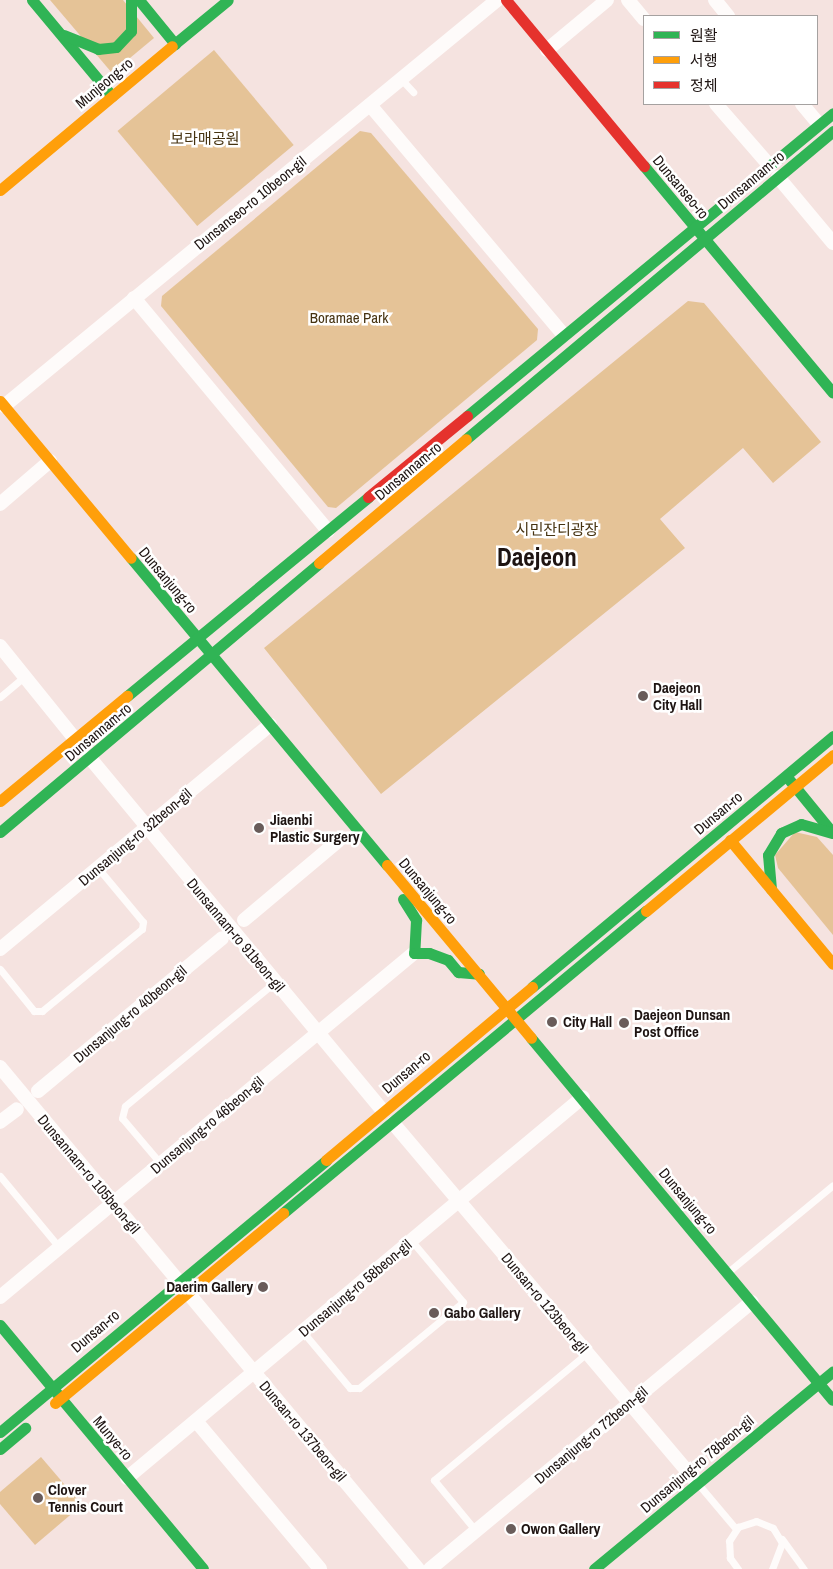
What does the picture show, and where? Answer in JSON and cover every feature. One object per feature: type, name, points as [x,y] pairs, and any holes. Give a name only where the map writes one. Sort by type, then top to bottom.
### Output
[{"type":"main road","points":[[32,0],[112,96]]},
{"type":"main road","points":[[60,33],[98,49],[116,47],[131,32],[130,0]]},
{"type":"main road","points":[[139,0],[175,44]]},
{"type":"main road","name":"Munjeong-ro","points":[[0,190],[228,0]]},
{"type":"main road","name":"Dunsanseo-ro","points":[[506,0],[833,393]]},
{"type":"main road","name":"Dunsannam-ro","points":[[0,832],[212,656],[828,134],[833,113]]},
{"type":"main road","name":"Dunsannam-ro","points":[[0,801],[769,165],[828,134]]},
{"type":"main road","name":"Dunsanjung-ro","points":[[2,404],[404,886],[508,1007],[833,1400]]},
{"type":"main road","name":"Dunsan-ro","points":[[0,1432],[178,1281],[833,736]]},
{"type":"main road","name":"Dunsan-ro","points":[[0,1449],[833,755]]},
{"type":"main road","points":[[786,775],[833,833]]},
{"type":"main road","points":[[771,889],[768,855],[781,833],[801,824],[833,833]]},
{"type":"main road","points":[[730,840],[833,964]]},
{"type":"main road","points":[[404,886],[403,904],[416,920],[414,953],[429,953],[448,960],[458,972],[479,974]]},
{"type":"main road","name":"Munye-ro","points":[[0,1326],[203,1569]]},
{"type":"main road","name":"Dunsanjung-ro 78beon-gil","points":[[594,1569],[833,1371]]},
{"type":"street","name":"Dunsanseo-ro 10beon-gil","points":[[2,404],[497,0]]},
{"type":"street","points":[[547,50],[607,0]]},
{"type":"street","points":[[628,0],[643,19]]},
{"type":"street","points":[[715,0],[727,15]]},
{"type":"street","points":[[370,105],[564,336]]},
{"type":"street","points":[[717,105],[769,165]]},
{"type":"street","points":[[803,105],[828,134]]},
{"type":"street","points":[[778,177],[833,242]]},
{"type":"street","points":[[134,298],[328,531]]},
{"type":"street","points":[[0,504],[50,462]]},
{"type":"street","points":[[0,646],[75,739]]},
{"type":"street","name":"Dunsanjung-ro 32beon-gil","points":[[0,949],[270,725]]},
{"type":"street","name":"Dunsannam-ro 91beon-gil","points":[[90,758],[383,1111]]},
{"type":"street","points":[[244,920],[338,841]]},
{"type":"street","name":"Dunsanjung-ro 40beon-gil","points":[[38,1091],[222,938]]},
{"type":"street","name":"Dunsanjung-ro 46beon-gil","points":[[0,1296],[414,953]]},
{"type":"street","name":"Dunsannam-ro 105beon-gil","points":[[0,1067],[178,1281]]},
{"type":"street","name":"Dunsanjung-ro 58beon-gil","points":[[127,1478],[583,1097]]},
{"type":"street","points":[[0,1122],[16,1109]]},
{"type":"street","name":"Dunsan-ro 123beon-gil","points":[[393,1123],[697,1483]]},
{"type":"street","name":"Dunsan-ro 137beon-gil","points":[[188,1293],[418,1569]]},
{"type":"street","name":"Dunsanjung-ro 72beon-gil","points":[[430,1569],[752,1302]]},
{"type":"street","points":[[196,1420],[320,1569]]},
{"type":"lane","points":[[401,79],[413,92]]},
{"type":"lane","points":[[0,697],[25,676]]},
{"type":"lane","points":[[0,969],[34,1011],[42,1011],[142,929],[143,922],[98,868]]},
{"type":"lane","points":[[161,1164],[122,1118],[125,1106],[276,982]]},
{"type":"lane","points":[[0,1176],[59,1248]]},
{"type":"lane","points":[[727,1272],[833,1185]]},
{"type":"lane","points":[[303,1332],[350,1388],[359,1388],[456,1308],[463,1302],[412,1240]]},
{"type":"lane","points":[[476,1531],[434,1480],[588,1353]]},
{"type":"lane","points":[[697,1483],[736,1529]]},
{"type":"lane","points":[[736,1568],[728,1550],[736,1529],[756,1521],[778,1535],[804,1569]]},
{"type":"lane","points":[[772,1569],[782,1553],[778,1535]]},
{"type":"green space","points":[[50,0],[123,0],[154,38],[112,73]]},
{"type":"green space","name":"보라매공원","points":[[214,50],[294,145],[197,226],[117,131]]},
{"type":"green space","name":"Boramae Park","points":[[360,131],[371,133],[538,329],[537,340],[336,508],[328,507],[161,306],[162,296]]},
{"type":"green space","name":"시민잔디광장","points":[[688,301],[704,303],[821,442],[773,483],[743,448],[660,519],[685,548],[381,794],[264,648]]},
{"type":"green space","points":[[795,832],[817,837],[833,855],[833,935],[778,868],[775,855]]},
{"type":"green space","name":"Clover Tennis Court","points":[[41,1457],[82,1505],[35,1545],[0,1504],[0,1492]]},
{"type":"traffic: fast","points":[[32,0],[112,96]]},
{"type":"traffic: fast","points":[[64,35],[98,49],[116,47],[131,31],[131,0]]},
{"type":"traffic: fast","points":[[139,0],[175,44]]},
{"type":"traffic: fast","points":[[172,46],[228,0]]},
{"type":"traffic: fast","points":[[467,416],[833,113]]},
{"type":"traffic: fast","points":[[466,439],[833,131]]},
{"type":"traffic: fast","points":[[644,166],[833,393]]},
{"type":"traffic: fast","points":[[127,696],[368,497]]},
{"type":"traffic: fast","points":[[131,558],[387,865]]},
{"type":"traffic: fast","points":[[0,832],[319,563]]},
{"type":"traffic: fast","points":[[532,987],[833,736]]},
{"type":"traffic: fast","points":[[787,777],[832,832]]},
{"type":"traffic: fast","points":[[771,889],[768,855],[781,833],[801,824],[833,833]]},
{"type":"traffic: fast","points":[[403,899],[416,920],[414,953],[429,953],[448,960],[458,972],[479,974]]},
{"type":"traffic: fast","points":[[283,1213],[646,911]]},
{"type":"traffic: fast","points":[[531,1038],[833,1400]]},
{"type":"traffic: fast","points":[[0,1432],[326,1160]]},
{"type":"traffic: fast","points":[[0,1325],[203,1569]]},
{"type":"traffic: fast","points":[[594,1569],[833,1371]]},
{"type":"traffic: fast","points":[[0,1449],[25,1428]]},
{"type":"traffic: slow","points":[[0,190],[172,46]]},
{"type":"traffic: slow","points":[[0,401],[131,558]]},
{"type":"traffic: slow","points":[[319,563],[466,439]]},
{"type":"traffic: slow","points":[[0,801],[127,696]]},
{"type":"traffic: slow","points":[[646,911],[833,755]]},
{"type":"traffic: slow","points":[[730,840],[833,964]]},
{"type":"traffic: slow","points":[[387,865],[531,1038]]},
{"type":"traffic: slow","points":[[326,1160],[532,987]]},
{"type":"traffic: slow","points":[[55,1403],[283,1213]]},
{"type":"traffic: jam","points":[[506,0],[644,166]]},
{"type":"traffic: jam","points":[[368,497],[467,416]]},
{"type":"place","name":"Daejeon City Hall","points":[[643,696]]},
{"type":"place","name":"Jiaenbi Plastic Surgery","points":[[259,828]]},
{"type":"place","name":"City Hall","points":[[552,1022]]},
{"type":"place","name":"Daejeon Dunsan Post Office","points":[[624,1023]]},
{"type":"place","name":"Daerim Gallery","points":[[263,1287]]},
{"type":"place","name":"Gabo Gallery","points":[[434,1313]]},
{"type":"place","name":"Clover Tennis Court","points":[[38,1498]]},
{"type":"place","name":"Owon Gallery","points":[[511,1529]]},
{"type":"district","name":"Daejeon","points":[[537,557]]}]
